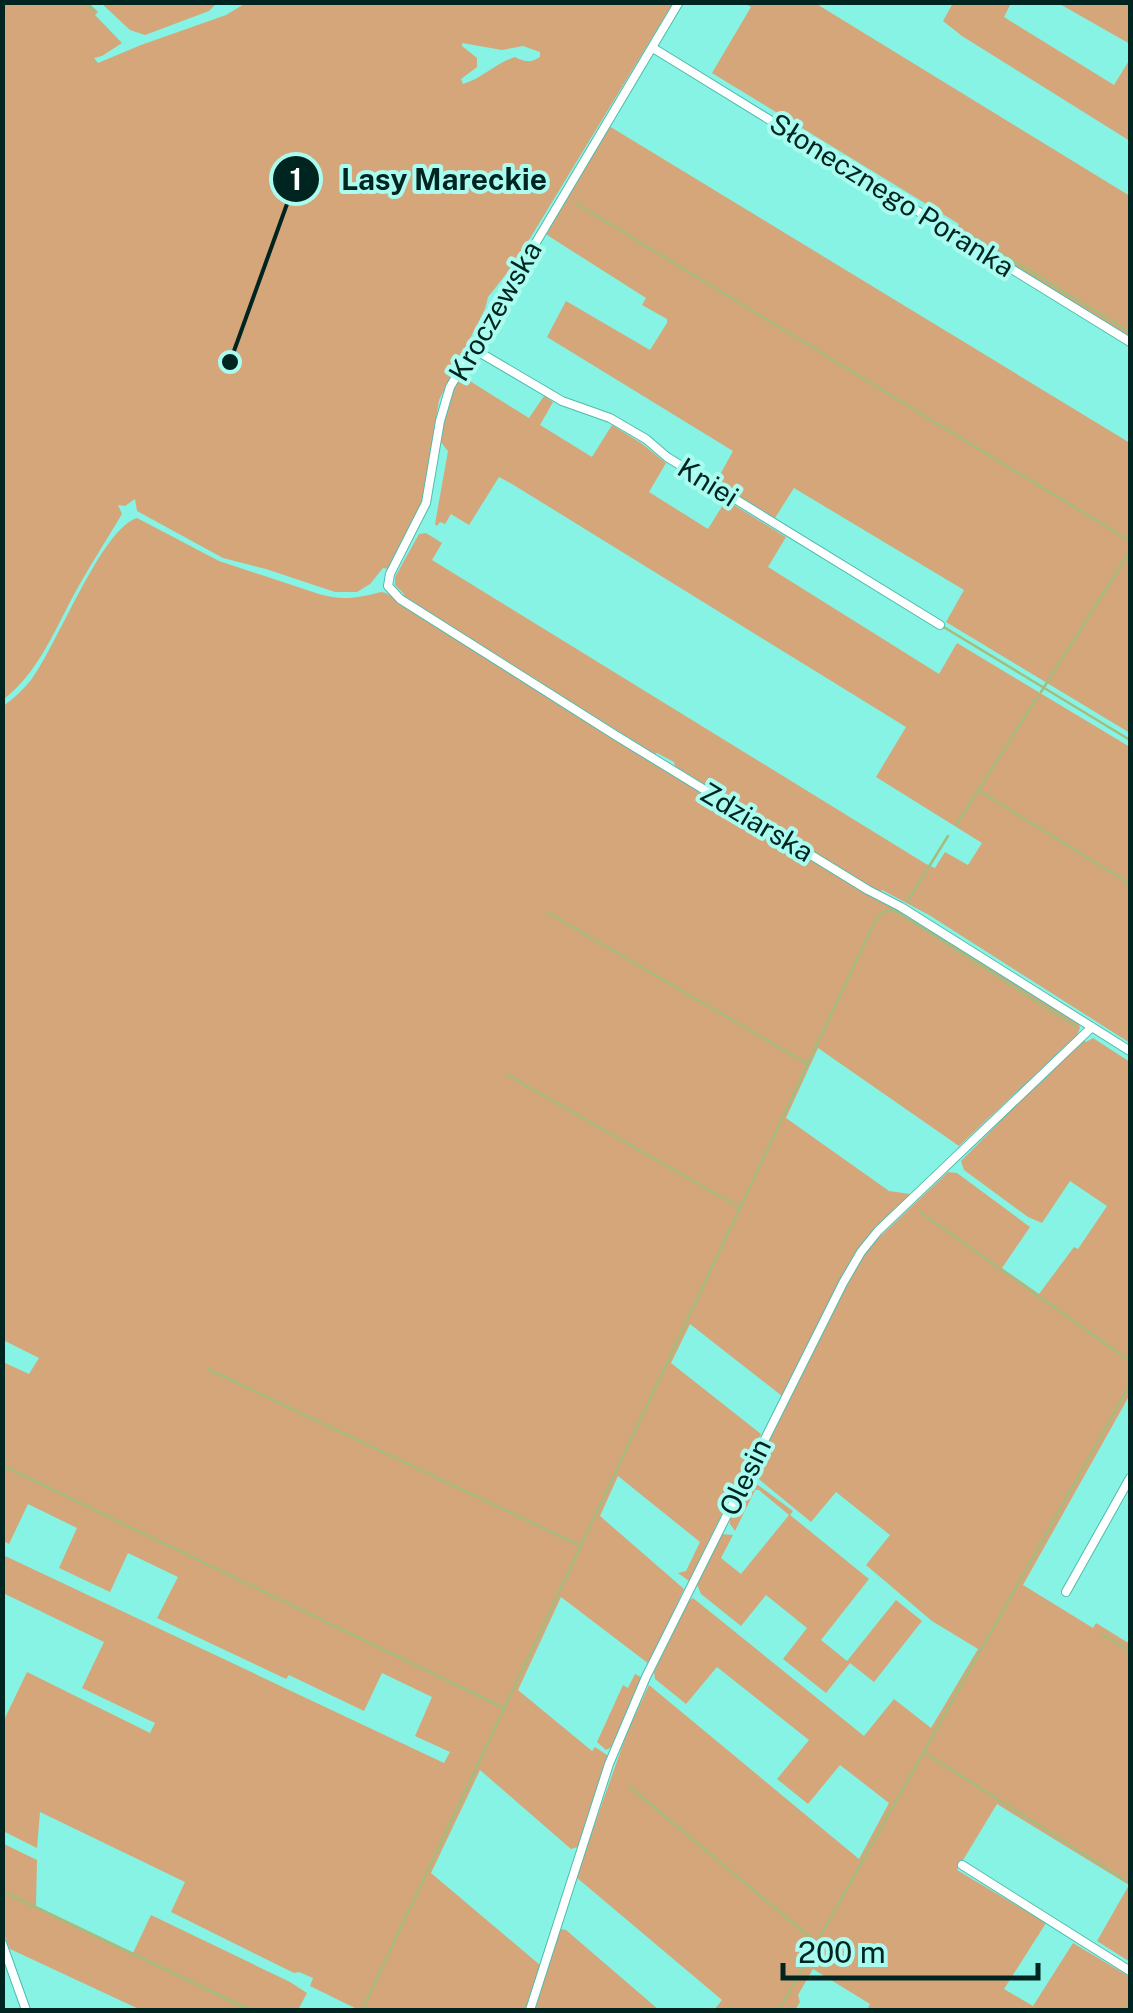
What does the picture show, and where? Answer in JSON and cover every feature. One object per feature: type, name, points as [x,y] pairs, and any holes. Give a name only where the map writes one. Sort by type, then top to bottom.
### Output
[{"type":"street","name":"Kroczewska","points":[[388,586],[390,574],[424,510],[444,404],[472,348],[679,2]]},
{"type":"street","name":"Słonecznego Poranka","points":[[653,48],[1130,342]]},
{"type":"street","name":"Kniei","points":[[472,348],[562,401],[610,418],[646,439],[696,476],[940,625]]},
{"type":"street","name":"Zdziarska","points":[[388,586],[400,598],[616,735],[868,890],[901,906],[1130,1052]]},
{"type":"street","name":"Olesin","points":[[530,2010],[609,1764],[638,1695],[843,1283],[878,1232],[1092,1027]]},
{"type":"street","points":[[1066,1592],[1130,1478]]},
{"type":"street","points":[[962,1865],[1130,1970]]},
{"type":"street","points":[[2,1943],[26,2010]]},
{"type":"shaded area","points":[[3,3],[89,3],[98,12],[95,15],[122,43],[94,58],[98,63],[226,15],[246,3],[673,3],[515,263],[488,297],[439,400],[422,505],[389,569],[383,568],[357,592],[335,592],[223,558],[137,511],[135,499],[125,506],[118,505],[122,514],[45,649],[27,676],[3,700]],"holes":[[[462,43],[502,50],[523,46],[540,52],[540,57],[528,61],[515,57],[463,84],[461,79],[477,67],[477,58]]]},
{"type":"shaded area","points":[[101,3],[217,3],[209,11],[145,35],[130,30]]},
{"type":"shaded area","points":[[744,3],[815,3],[1130,196],[1130,337],[956,230],[959,224],[712,73],[751,7]]},
{"type":"shaded area","points":[[953,3],[1011,3],[1004,17],[1114,85],[1130,59],[1130,141],[962,36],[943,21]]},
{"type":"shaded area","points":[[1058,3],[1130,3],[1130,44]]},
{"type":"shaded area","points":[[609,126],[1130,443],[1130,733],[946,622],[964,590],[794,488],[775,518],[716,482],[733,451],[547,337],[566,301],[650,350],[667,323],[667,319],[642,305],[646,298],[546,232]]},
{"type":"shaded area","points":[[465,378],[529,418],[544,396],[553,402],[540,425],[592,457],[612,425],[666,463],[649,492],[708,529],[726,500],[786,537],[768,567],[939,674],[957,643],[1130,747],[1130,1043],[929,915],[861,882],[674,762],[655,754],[403,597],[395,577],[419,534],[426,533],[442,543],[432,560],[926,864],[935,868],[945,852],[968,865],[982,843],[876,777],[906,727],[512,484],[499,477],[469,525],[451,514],[445,524],[440,522],[437,526],[448,451],[440,441],[447,404],[459,379]]},
{"type":"shaded area","points":[[137,518],[219,561],[319,594],[343,598],[386,593],[1079,1024],[1077,1035],[959,1146],[818,1048],[786,1118],[889,1191],[910,1194],[848,1266],[782,1396],[690,1324],[671,1363],[761,1434],[689,1581],[678,1573],[686,1571],[700,1542],[618,1476],[600,1516],[684,1589],[649,1664],[561,1597],[518,1690],[592,1751],[595,1747],[609,1760],[578,1847],[571,1849],[480,1770],[431,1873],[540,1965],[525,2010],[359,2010],[310,1986],[313,1978],[294,1973],[171,1912],[185,1882],[40,1812],[37,1848],[3,1831],[3,1718],[27,1672],[150,1733],[155,1723],[82,1688],[104,1642],[3,1593],[3,1555],[444,1763],[450,1752],[415,1736],[432,1697],[382,1673],[364,1711],[157,1618],[178,1577],[128,1553],[110,1592],[59,1568],[77,1528],[28,1504],[9,1544],[3,1541],[3,1362],[29,1374],[39,1358],[3,1340],[3,706],[42,664],[109,543]]},
{"type":"shaded area","points":[[1093,1038],[1130,1062],[1130,1398],[1023,1585],[1093,1628],[1096,1623],[1130,1644],[1130,1962],[1097,1941],[1129,1885],[997,1804],[957,1870],[1046,1923],[1004,1989],[1033,2006],[1073,1943],[1130,1977],[1130,2010],[867,2010],[870,2004],[813,1969],[798,1995],[800,2002],[795,2010],[714,2010],[722,2000],[576,1877],[628,1730],[649,1685],[859,1859],[889,1803],[840,1765],[808,1804],[777,1779],[809,1740],[717,1667],[686,1704],[655,1679],[654,1672],[688,1601],[693,1598],[864,1736],[894,1699],[931,1728],[978,1649],[932,1621],[866,1565],[890,1535],[836,1492],[811,1522],[761,1481],[754,1465],[870,1246],[948,1172],[957,1173],[1030,1227],[1002,1268],[1039,1294],[1074,1247],[1078,1249],[1107,1206],[1070,1181],[1042,1223],[964,1170],[961,1161],[1084,1040]]},
{"type":"shaded area","points":[[751,1480],[793,1511],[790,1515],[869,1579],[821,1640],[847,1661],[896,1600],[922,1621],[874,1682],[850,1663],[826,1693],[783,1659],[807,1628],[766,1595],[741,1626],[701,1594],[697,1584],[722,1534],[733,1535],[721,1558],[741,1574],[789,1515],[755,1490],[735,1531],[730,1518]]},
{"type":"shaded area","points":[[635,1674],[641,1677],[613,1746],[606,1750],[597,1742],[623,1685],[628,1688]]},
{"type":"shaded area","points":[[2,1843],[37,1860],[36,1906],[133,1953],[151,1915],[307,1993],[298,2010],[141,2010],[10,1949],[3,1932]]},
{"type":"shaded area","points":[[562,1929],[566,1930],[659,2010],[534,2010]]},
{"type":"waterway","points":[[85,2],[94,11]]},
{"type":"waterway","points":[[574,202],[1130,541]]},
{"type":"waterway","points":[[974,237],[1130,332]]},
{"type":"waterway","points":[[1041,692],[1130,551]]},
{"type":"waterway","points":[[942,626],[1130,740]]},
{"type":"waterway","points":[[956,825],[1038,696]]},
{"type":"waterway","points":[[978,790],[1130,884]]},
{"type":"waterway","points":[[907,902],[948,836]]},
{"type":"waterway","points":[[547,912],[808,1064]]},
{"type":"waterway","points":[[362,2010],[876,919],[883,912],[899,913],[1075,1026]]},
{"type":"waterway","points":[[506,1074],[739,1207]]},
{"type":"waterway","points":[[920,1212],[1130,1361]]},
{"type":"waterway","points":[[208,1369],[581,1546]]},
{"type":"waterway","points":[[779,2010],[1130,1384]]},
{"type":"waterway","points":[[2,1465],[504,1708]]},
{"type":"waterway","points":[[1102,1634],[1130,1651]]},
{"type":"waterway","points":[[925,1753],[1130,1883]]},
{"type":"waterway","points":[[630,1787],[817,1943]]},
{"type":"waterway","points":[[2,1891],[250,2010]]},
{"type":"place","name":"Lasy Mareckie","points":[[230,362]]}]
